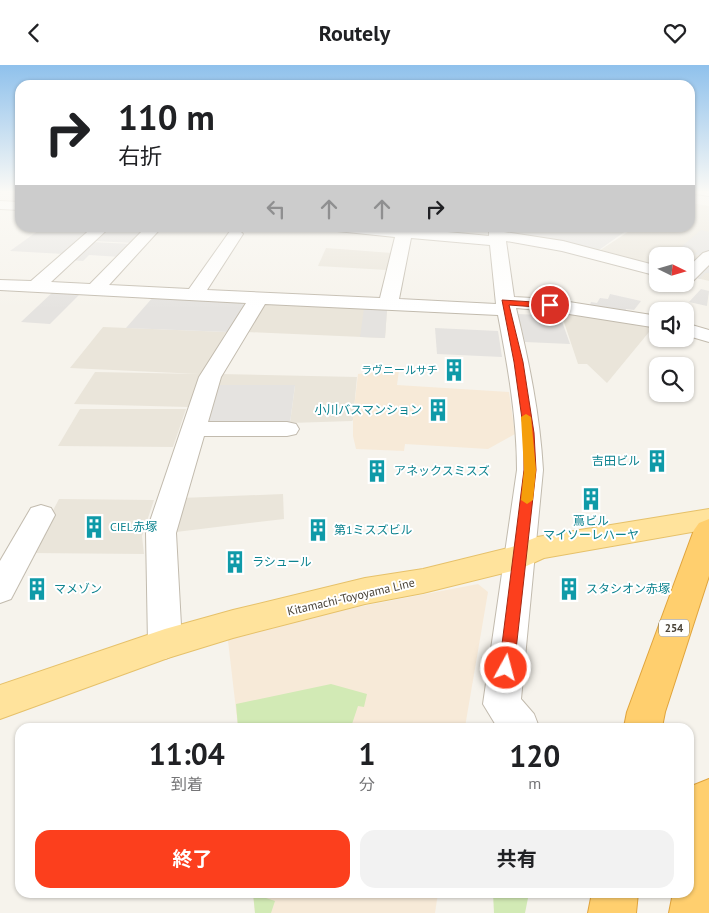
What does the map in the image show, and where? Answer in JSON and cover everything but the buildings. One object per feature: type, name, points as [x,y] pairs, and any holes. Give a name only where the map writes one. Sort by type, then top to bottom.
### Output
[{"type":"highway","name":"254","points":[[644,723],[709,529]]},
{"type":"highway","points":[[693,913],[709,800]]},
{"type":"highway","points":[[612,913],[614,898]]},
{"type":"main road","name":"Kitamachi-Toyoyama Line","points":[[0,702],[165,644],[233,624],[356,593],[423,581],[520,557],[537,548],[709,519]]},
{"type":"street","points":[[35,287],[97,232]]},
{"type":"street","points":[[94,290],[150,232]]},
{"type":"street","points":[[393,232],[497,235],[562,246],[649,269]]},
{"type":"street","points":[[388,305],[404,233]]},
{"type":"street","points":[[194,295],[235,234]]},
{"type":"street","points":[[497,235],[506,306],[518,362],[529,433],[530,470],[502,704],[517,723]]},
{"type":"street","points":[[694,275],[709,256]]},
{"type":"street","points":[[0,285],[388,305],[550,305],[649,321]]},
{"type":"street","points":[[165,644],[161,533],[210,377],[258,299]]},
{"type":"street","points":[[694,332],[709,336]]},
{"type":"street","points":[[194,429],[287,429]]},
{"type":"street","points":[[0,590],[42,515]]},
{"type":"shaded area","points":[[700,231],[709,232],[709,273],[705,273],[700,279],[694,277],[694,264],[701,256],[694,254],[698,251],[694,250],[694,247],[681,247]]},
{"type":"shaded area","points":[[709,231],[709,281],[694,277],[694,247],[649,247],[649,265],[599,251],[628,232]]},
{"type":"shaded area","points":[[36,232],[91,232],[64,254],[10,251]]},
{"type":"shaded area","points":[[103,232],[146,232],[135,243],[93,241]]},
{"type":"shaded area","points":[[512,232],[624,232],[596,252],[516,236]]},
{"type":"shaded area","points":[[91,242],[133,244],[121,257],[89,255],[83,261],[70,260]]},
{"type":"shaded area","points":[[326,248],[392,253],[387,270],[318,266]]},
{"type":"shaded area","points":[[701,289],[709,291],[707,306],[689,302]]},
{"type":"shaded area","points":[[55,290],[82,292],[50,324],[21,322]]},
{"type":"shaded area","points":[[610,294],[641,301],[634,310],[626,309],[625,313],[589,308],[591,302],[597,303],[600,298],[608,299]]},
{"type":"shaded area","points":[[154,296],[239,301],[246,306],[228,332],[126,328]]},
{"type":"shaded area","points":[[266,304],[387,309],[385,338],[247,332],[259,306]]},
{"type":"shaded area","points":[[364,308],[387,309],[385,338],[360,337]]},
{"type":"shaded area","points":[[560,310],[649,325],[649,332],[607,383],[587,364],[578,364]]},
{"type":"shaded area","points":[[518,314],[560,316],[570,344],[525,342]]},
{"type":"shaded area","points":[[103,327],[226,332],[202,374],[188,407],[74,404],[95,372],[199,374],[70,368]]},
{"type":"shaded area","points":[[435,328],[498,331],[502,357],[437,354]]},
{"type":"shaded area","points":[[399,370],[397,385],[509,392],[515,434],[488,449],[405,444],[404,451],[356,449],[353,436],[353,417],[358,374]]},
{"type":"shaded area","points":[[220,374],[357,377],[353,420],[290,423],[295,386],[218,385]]},
{"type":"shaded area","points":[[217,385],[295,385],[290,423],[204,426]]},
{"type":"shaded area","points":[[80,409],[186,409],[173,447],[58,446]]},
{"type":"shaded area","points":[[283,494],[284,519],[176,532],[181,498]]},
{"type":"shaded area","points":[[59,499],[154,500],[142,536],[144,554],[31,553]]},
{"type":"shaded area","points":[[478,584],[488,592],[466,723],[238,723],[227,632]]},
{"type":"shaded area","points":[[254,898],[437,898],[435,913],[255,913]]},
{"type":"green space","points":[[331,684],[367,694],[364,707],[358,706],[352,723],[238,723],[236,704]]},
{"type":"green space","points":[[254,898],[266,898],[275,901],[271,913],[255,913]]},
{"type":"green space","points":[[493,898],[528,898],[525,913],[494,913]]},
{"type":"slow traffic","points":[[526,417],[529,433],[530,470],[527,500]]},
{"type":"place","name":"ラヴニールサチ","points":[[454,370]]},
{"type":"place","name":"小川バスマンション","points":[[438,410]]},
{"type":"place","name":"吉田ビル","points":[[657,461]]},
{"type":"place","name":"アネックスミスズ","points":[[377,471]]},
{"type":"place","name":"蔦ビル マイソーレハーヤ","points":[[591,499]]},
{"type":"place","name":"CIEL赤塚","points":[[94,527]]},
{"type":"place","name":"第1ミスズビル","points":[[318,530]]},
{"type":"place","name":"ラシュール","points":[[235,562]]},
{"type":"place","name":"マメゾン","points":[[37,589]]},
{"type":"place","name":"スタシオン赤塚","points":[[569,589]]},
{"type":"route","points":[[506,668],[530,470],[529,433],[518,362],[505,302],[550,305]]}]
